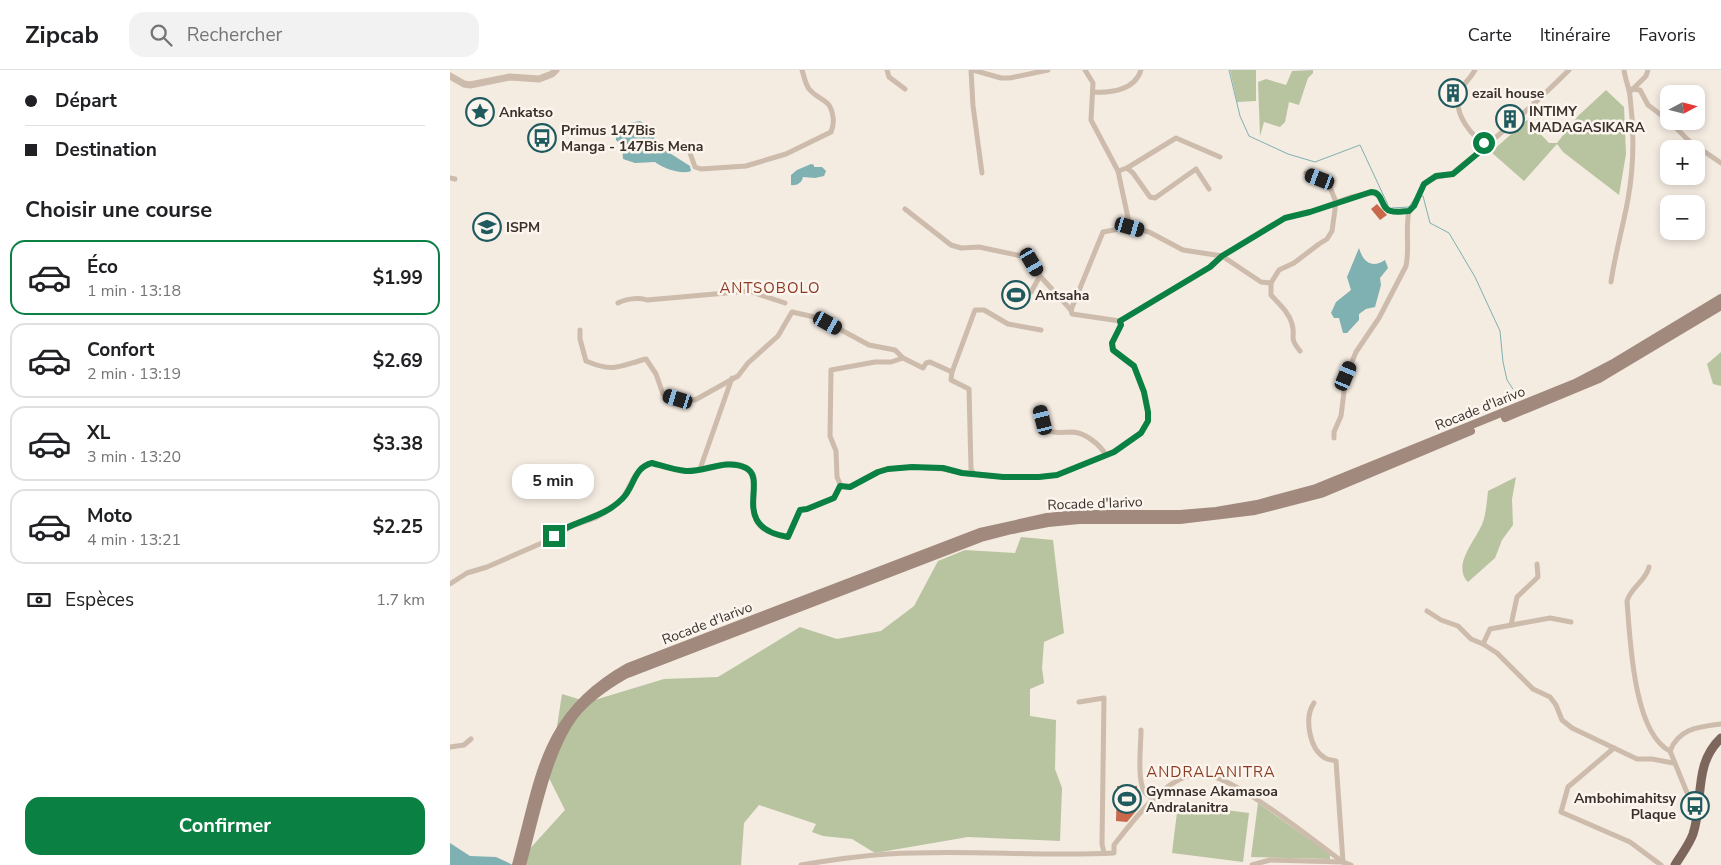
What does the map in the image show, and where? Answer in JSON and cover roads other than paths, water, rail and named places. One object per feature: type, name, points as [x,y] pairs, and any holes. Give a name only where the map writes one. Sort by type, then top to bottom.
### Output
[{"type":"main road","name":"Rocade d'Iarivo","points":[[516,865],[546,754],[555,736],[565,719],[596,686],[628,667],[980,532],[1010,524],[1047,517],[1078,514],[1180,514],[1216,511],[1257,504],[1316,488],[1575,383],[1615,362],[1721,298]]},
{"type":"main road","name":"Rocade d'Iarivo","points":[[522,865],[552,759],[565,731],[574,716],[588,702],[625,675],[981,538],[1048,523],[1079,520],[1180,520],[1216,517],[1255,511],[1321,494],[1599,379],[1721,306]]},
{"type":"main road","points":[[1675,865],[1692,836],[1701,773],[1706,756],[1721,738]]},
{"type":"street","points":[[450,76],[464,84],[478,85],[510,77],[539,79],[552,74],[556,70]]},
{"type":"street","points":[[690,153],[695,167],[701,169],[746,166],[786,154],[831,132],[833,127],[832,109],[828,101],[810,90],[802,70]]},
{"type":"street","points":[[887,70],[889,77],[905,89]]},
{"type":"street","points":[[982,173],[973,106],[972,70],[1001,78],[1010,78],[1048,70]]},
{"type":"street","points":[[1085,70],[1091,77],[1094,92],[1091,120],[1118,171],[1130,227]]},
{"type":"street","points":[[1094,92],[1110,93],[1120,89],[1135,81],[1141,70]]},
{"type":"street","points":[[1475,70],[1459,93],[1459,108],[1465,126],[1484,143],[1489,144]]},
{"type":"street","points":[[1334,438],[1334,432],[1341,416],[1346,376],[1356,352],[1379,318],[1406,266],[1409,211],[1414,206],[1424,184],[1436,176],[1453,174],[1508,129],[1569,70]]},
{"type":"street","points":[[1612,282],[1614,259],[1621,237],[1629,189],[1633,148],[1630,95],[1624,70]]},
{"type":"street","points":[[1630,95],[1632,89],[1646,76],[1648,70]]},
{"type":"street","points":[[1632,89],[1640,90],[1648,105],[1660,114]]},
{"type":"street","points":[[1678,130],[1689,141],[1721,162]]},
{"type":"street","points":[[1118,171],[1127,168],[1176,138],[1220,157]]},
{"type":"street","points":[[1127,168],[1133,173],[1150,197],[1155,198],[1196,169],[1209,189]]},
{"type":"street","points":[[1300,351],[1291,336],[1292,324],[1285,313],[1285,308],[1271,295],[1271,283],[1279,270],[1294,263],[1327,239],[1332,231],[1336,202],[1326,181],[1306,173]]},
{"type":"street","points":[[905,209],[951,245],[961,248],[978,247],[1026,257],[1032,262],[1040,276],[1071,310],[1072,314],[1120,321],[1210,267],[1222,256],[1285,218],[1376,192],[1380,195],[1387,209],[1391,211],[1409,211]]},
{"type":"street","points":[[1071,310],[1103,232],[1130,227],[1149,232],[1183,250],[1222,256],[1261,282],[1271,283]]},
{"type":"street","points":[[1030,292],[1040,276]]},
{"type":"street","points":[[618,303],[623,300],[643,298],[647,300],[749,291],[785,303]]},
{"type":"street","points":[[974,474],[971,469],[969,389],[951,380],[952,372],[976,310],[984,310],[1008,324],[1041,330]]},
{"type":"street","points":[[580,330],[580,339],[586,361],[602,368],[619,367],[646,359],[656,374],[663,394],[678,399],[695,400],[738,376],[748,363],[778,336],[792,312],[819,318],[869,345],[895,350],[903,358],[923,368],[926,363],[930,362],[952,372]]},
{"type":"street","points":[[840,486],[850,487],[878,472],[888,469],[912,467],[943,468],[1003,477],[1057,475],[1114,452],[1136,436],[1148,421],[1148,403],[1140,377],[1134,366],[1113,350],[1112,343],[1121,325],[1120,321]]},
{"type":"street","points":[[450,584],[467,573],[487,567],[551,539],[570,527],[594,518],[612,508],[623,498],[635,476],[648,464],[652,463],[686,471],[731,464],[744,467],[751,472],[755,482],[751,502],[754,516],[762,527],[786,537],[790,536],[800,510],[834,498],[840,486],[837,477],[836,452],[830,436],[830,370],[875,362],[891,362],[903,358]]},
{"type":"street","points":[[700,469],[732,378]]},
{"type":"street","points":[[1040,410],[1045,430],[1057,434],[1080,433],[1097,443],[1106,454]]},
{"type":"street","points":[[1511,625],[1517,597],[1538,576],[1537,564]]},
{"type":"street","points":[[1649,567],[1647,574],[1629,593],[1627,601],[1632,667],[1643,713],[1650,729],[1665,749],[1670,751]]},
{"type":"street","points":[[1427,611],[1441,620],[1458,626],[1471,639],[1497,653],[1533,689],[1550,698],[1556,705],[1562,720],[1572,728],[1637,759],[1652,759],[1674,763]]},
{"type":"street","points":[[1483,644],[1490,629],[1550,618],[1572,622]]},
{"type":"street","points":[[1079,702],[1104,698],[1102,844],[1104,853]]},
{"type":"street","points":[[1314,703],[1310,714],[1312,742],[1325,758],[1336,761],[1343,862]]},
{"type":"street","points":[[1698,799],[1688,795],[1670,751],[1678,736],[1686,731],[1721,724]]},
{"type":"street","points":[[1141,730],[1141,780],[1147,795],[1153,798]]},
{"type":"street","points":[[450,747],[464,745],[471,739]]},
{"type":"street","points":[[1614,748],[1568,787],[1562,812],[1630,842],[1661,865]]},
{"type":"street","points":[[801,865],[848,857],[890,854],[959,852],[1078,855],[1114,853],[1114,845],[1153,798],[1179,780],[1196,774],[1212,776],[1225,781],[1257,800],[1343,862],[1351,865]]},
{"type":"street","points":[[1252,865],[1270,860],[1343,862]]},
{"type":"water","points":[[640,121],[650,127],[652,136],[658,141],[657,145],[690,166],[691,171],[667,169],[655,162],[635,163],[623,159],[622,146],[616,140],[616,136],[630,123]]},
{"type":"water","points":[[811,164],[814,167],[822,167],[826,171],[824,176],[815,178],[803,177],[798,184],[791,185],[791,175]]},
{"type":"water","points":[[1359,248],[1363,257],[1369,263],[1376,264],[1385,260],[1388,268],[1380,278],[1381,285],[1375,307],[1366,309],[1359,314],[1359,320],[1347,333],[1343,333],[1339,318],[1334,318],[1331,313],[1336,302],[1351,290],[1347,277]]},
{"type":"water","points":[[450,843],[470,856],[496,857],[513,865],[450,865]]},
{"type":"waterway","points":[[1229,70],[1240,116],[1249,136],[1288,154],[1315,162],[1360,145],[1388,205]]},
{"type":"waterway","points":[[1420,196],[1423,196],[1430,223],[1449,233],[1475,277],[1500,331],[1507,380],[1513,389]]},
{"type":"waterway","points":[[1392,208],[1409,207],[1415,198]]},
{"type":"place","name":"ezail house","points":[[1453,93]]},
{"type":"place","name":"Ankatso","points":[[480,112]]},
{"type":"place","name":"INTIMY MADAGASIKARA","points":[[1510,119]]},
{"type":"place","name":"Primus 147Bis Manga - 147Bis Mena","points":[[542,138]]},
{"type":"place","name":"ISPM","points":[[487,227]]},
{"type":"place","name":"Antsaha","points":[[1016,295]]},
{"type":"place","name":"Gymnase Akamasoa Andralanitra","points":[[1127,799]]},
{"type":"place","name":"Ambohimahitsy Plaque","points":[[1695,806]]},
{"type":"district","name":"ANTSOBOLO","points":[[770,288]]},
{"type":"district","name":"ANDRALANITRA","points":[[1211,772]]}]
